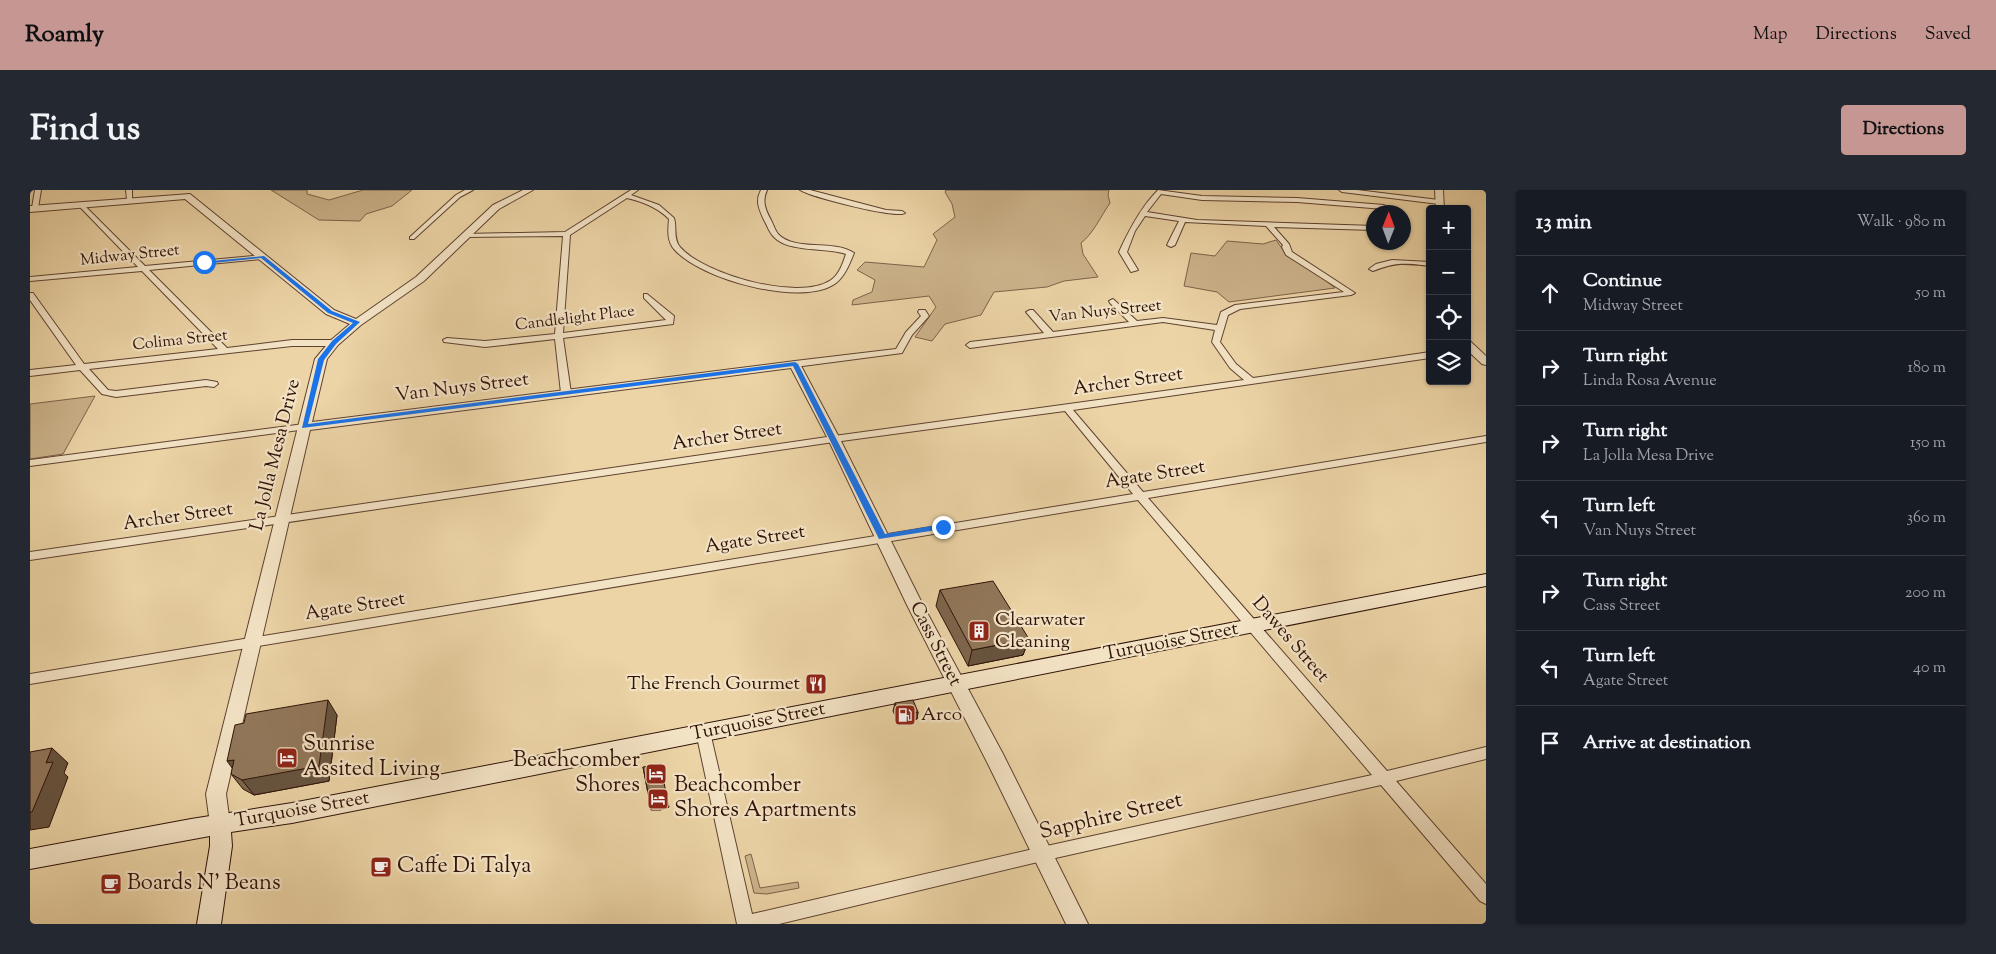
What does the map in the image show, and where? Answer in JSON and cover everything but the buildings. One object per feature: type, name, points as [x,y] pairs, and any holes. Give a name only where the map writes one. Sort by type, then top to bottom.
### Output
[{"type":"main road","name":"Turquoise Street","points":[[30,859],[220,824],[292,813],[1486,580]]},
{"type":"main road","points":[[209,924],[221,846],[220,824]]},
{"type":"street","points":[[38,190],[33,209],[188,196],[330,312],[357,322]]},
{"type":"street","points":[[129,190],[130,200]]},
{"type":"street","points":[[412,238],[458,196],[470,190]]},
{"type":"street","name":"La Jolla Mesa Drive","points":[[220,824],[216,794],[251,642],[321,359],[334,343],[357,322],[420,279],[496,207],[529,190]]},
{"type":"street","points":[[467,235],[567,234],[635,190]]},
{"type":"street","points":[[625,196],[647,201],[663,208],[672,219],[672,238],[678,249],[707,270],[730,280],[752,284],[810,289],[832,282],[847,265],[850,252],[842,249],[793,244],[777,237],[762,208],[760,197],[764,190]]},
{"type":"street","points":[[803,190],[886,212],[902,213]]},
{"type":"street","points":[[829,197],[839,190]]},
{"type":"street","points":[[1342,190],[1383,194],[1440,205],[1439,190]]},
{"type":"street","points":[[1134,270],[1123,252],[1132,231],[1161,191],[1202,198],[1297,200],[1366,208]]},
{"type":"street","points":[[1383,194],[1384,205]]},
{"type":"street","points":[[81,204],[225,351]]},
{"type":"street","points":[[1145,214],[1182,221],[1366,228]]},
{"type":"street","points":[[1171,245],[1182,221]]},
{"type":"street","points":[[1251,381],[1233,366],[1216,342],[1224,314],[1238,307],[1351,294],[1292,256],[1286,247],[1287,245],[1268,224]]},
{"type":"street","points":[[566,393],[559,336],[567,234]]},
{"type":"street","name":"Midway Street","points":[[30,280],[262,257]]},
{"type":"street","points":[[1372,269],[1378,264],[1404,262],[1426,264]]},
{"type":"street","points":[[30,296],[82,367],[109,394],[206,383],[214,384]]},
{"type":"street","name":"Candlelight Place","points":[[447,340],[485,344],[670,322],[671,318],[647,296]]},
{"type":"street","points":[[1113,301],[1135,323]]},
{"type":"street","name":"Van Nuys Street","points":[[30,463],[900,351],[909,334],[924,316],[922,312]]},
{"type":"street","points":[[1030,312],[1050,334]]},
{"type":"street","name":"Van Nuys Street","points":[[970,345],[1135,323],[1172,321],[1220,328]]},
{"type":"street","name":"Colima Street","points":[[30,373],[292,343],[334,343]]},
{"type":"street","points":[[1471,350],[1486,362]]},
{"type":"street","name":"Archer Street","points":[[30,556],[834,439],[1067,408],[1426,356]]},
{"type":"street","name":"Cass Street","points":[[795,364],[1077,924]]},
{"type":"street","name":"Dawes Street","points":[[1067,408],[1139,495],[1486,896]]},
{"type":"street","name":"Agate Street","points":[[30,679],[1486,438]]},
{"type":"street","points":[[703,732],[746,924]]},
{"type":"street","name":"Sapphire Street","points":[[746,924],[1042,854],[1486,754]]},
{"type":"shaded area","points":[[271,190],[307,190],[307,194],[329,200],[363,190],[412,190],[392,206],[366,214],[360,221],[319,220]]},
{"type":"shaded area","points":[[946,190],[1109,190],[1110,203],[1093,230],[1081,243],[1083,254],[1098,277],[1064,281],[1047,287],[994,292],[981,315],[945,324],[932,341],[915,337],[936,307],[929,296],[852,305],[853,300],[872,292],[875,280],[857,270],[865,262],[924,267],[937,240],[933,234],[955,217],[952,204],[945,192]]},
{"type":"shaded area","points":[[1276,240],[1286,254],[1310,268],[1335,288],[1229,302],[1217,292],[1184,286],[1191,253],[1215,256],[1227,241],[1263,244]]},
{"type":"shaded area","points":[[95,396],[63,454],[30,459],[30,404]]},
{"type":"shaded area","points":[[751,854],[760,888],[798,882],[799,888],[767,894],[754,893],[745,856]]},
{"type":"place","name":"Clearwater Cleaning","points":[[979,631]]},
{"type":"place","name":"The French Gourmet","points":[[816,684]]},
{"type":"place","name":"Arco","points":[[905,715]]},
{"type":"place","name":"Sunrise Assited Living","points":[[287,758]]},
{"type":"place","name":"Beachcomber Shores","points":[[656,774]]},
{"type":"place","name":"Beachcomber Shores Apartments","points":[[658,799]]},
{"type":"place","name":"Caffe Di Talya","points":[[381,867]]},
{"type":"place","name":"Boards N' Beans","points":[[111,884]]},
{"type":"route","points":[[204,262],[262,257],[330,312],[357,322],[334,343],[321,359],[304,427],[795,364],[882,537],[943,527]]}]
